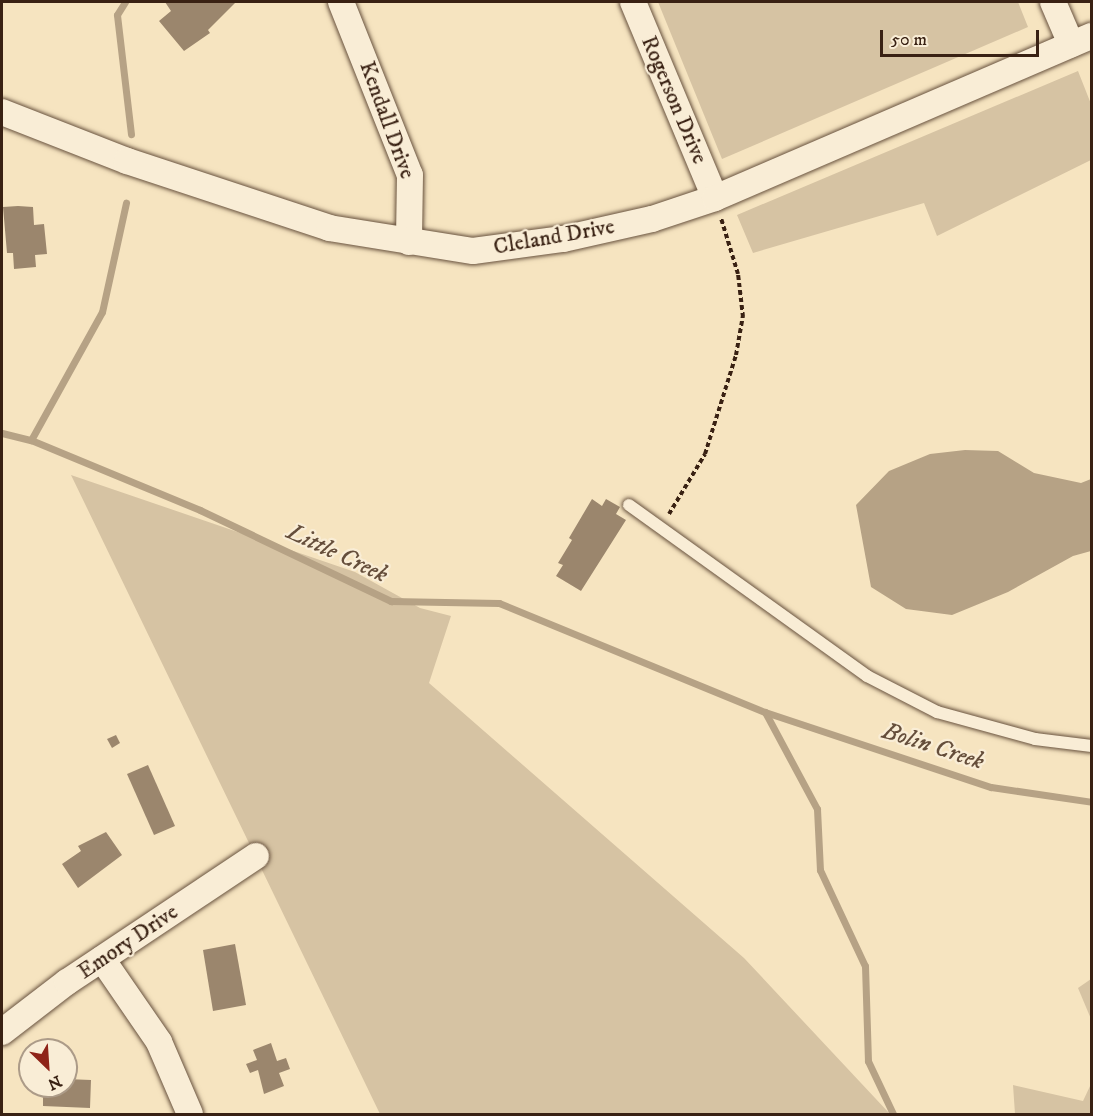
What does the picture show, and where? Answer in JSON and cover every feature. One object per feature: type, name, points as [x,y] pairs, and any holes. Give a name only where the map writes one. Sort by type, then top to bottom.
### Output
[{"type":"street","name":"Kendall Drive","points":[[341,2],[410,175],[409,242]]},
{"type":"street","name":"Rogerson Drive","points":[[633,2],[715,198]]},
{"type":"street","points":[[1053,2],[1081,40]]},
{"type":"street","name":"Cleland Drive","points":[[2,112],[231,198],[328,228],[473,251],[562,239],[652,219],[715,198],[1081,40]]},
{"type":"street","name":"Emory Drive","points":[[2,1032],[102,959],[256,856]]},
{"type":"street","points":[[102,959],[159,1042],[190,1114]]},
{"type":"lane","points":[[629,505],[662,526],[867,676],[937,712],[1035,739],[1092,746]]},
{"type":"path","points":[[662,526],[705,454],[736,355],[743,317],[738,274],[715,198]]},
{"type":"shaded area","points":[[658,2],[1018,2],[1028,27],[722,159]]},
{"type":"shaded area","points":[[1078,71],[1091,104],[1091,160],[937,236],[924,203],[753,253],[737,215]]},
{"type":"shaded area","points":[[965,450],[998,451],[1034,473],[1081,483],[1091,479],[1091,551],[1073,556],[1008,592],[952,615],[906,609],[871,587],[856,505],[889,471],[930,454]]},
{"type":"shaded area","points":[[71,475],[355,572],[420,608],[451,616],[429,683],[744,958],[890,1114],[380,1114]]},
{"type":"shaded area","points":[[1091,979],[1091,1019],[1078,988]]},
{"type":"shaded area","points":[[1091,1084],[1091,1114],[1015,1114],[1013,1085],[1083,1101]]},
{"type":"building","points":[[165,2],[236,2],[208,30],[210,33],[184,51],[159,21],[171,11]]},
{"type":"building","points":[[3,207],[33,207],[34,225],[44,224],[47,254],[35,255],[36,267],[14,269],[13,253],[7,253]]},
{"type":"building","points":[[592,499],[602,506],[606,499],[620,507],[616,514],[626,520],[581,591],[556,576],[563,565],[558,563],[572,540],[569,538]]},
{"type":"building","points":[[116,735],[120,743],[112,748],[107,739]]},
{"type":"building","points":[[148,765],[175,826],[154,835],[127,774]]},
{"type":"building","points":[[106,832],[122,855],[78,888],[62,864],[81,851],[78,846]]},
{"type":"building","points":[[235,944],[246,1005],[213,1011],[203,950]]},
{"type":"building","points":[[271,1043],[277,1061],[286,1058],[290,1069],[279,1073],[284,1086],[264,1094],[258,1070],[250,1073],[246,1064],[257,1060],[253,1050]]},
{"type":"building","points":[[78,1079],[91,1080],[90,1108],[43,1106],[43,1098],[78,1098]]},
{"type":"waterway","points":[[125,2],[117,15],[131,134]]},
{"type":"waterway","points":[[31,440],[102,312],[126,203]]},
{"type":"waterway","name":"Little Creek","points":[[2,433],[31,440],[200,510],[391,601],[499,603],[765,712],[991,787],[1092,802]]},
{"type":"waterway","points":[[765,712],[817,809],[820,870],[865,966],[868,1061],[893,1114]]},
{"type":"water label","name":"Bolin Creek","points":[[933,747]]}]
